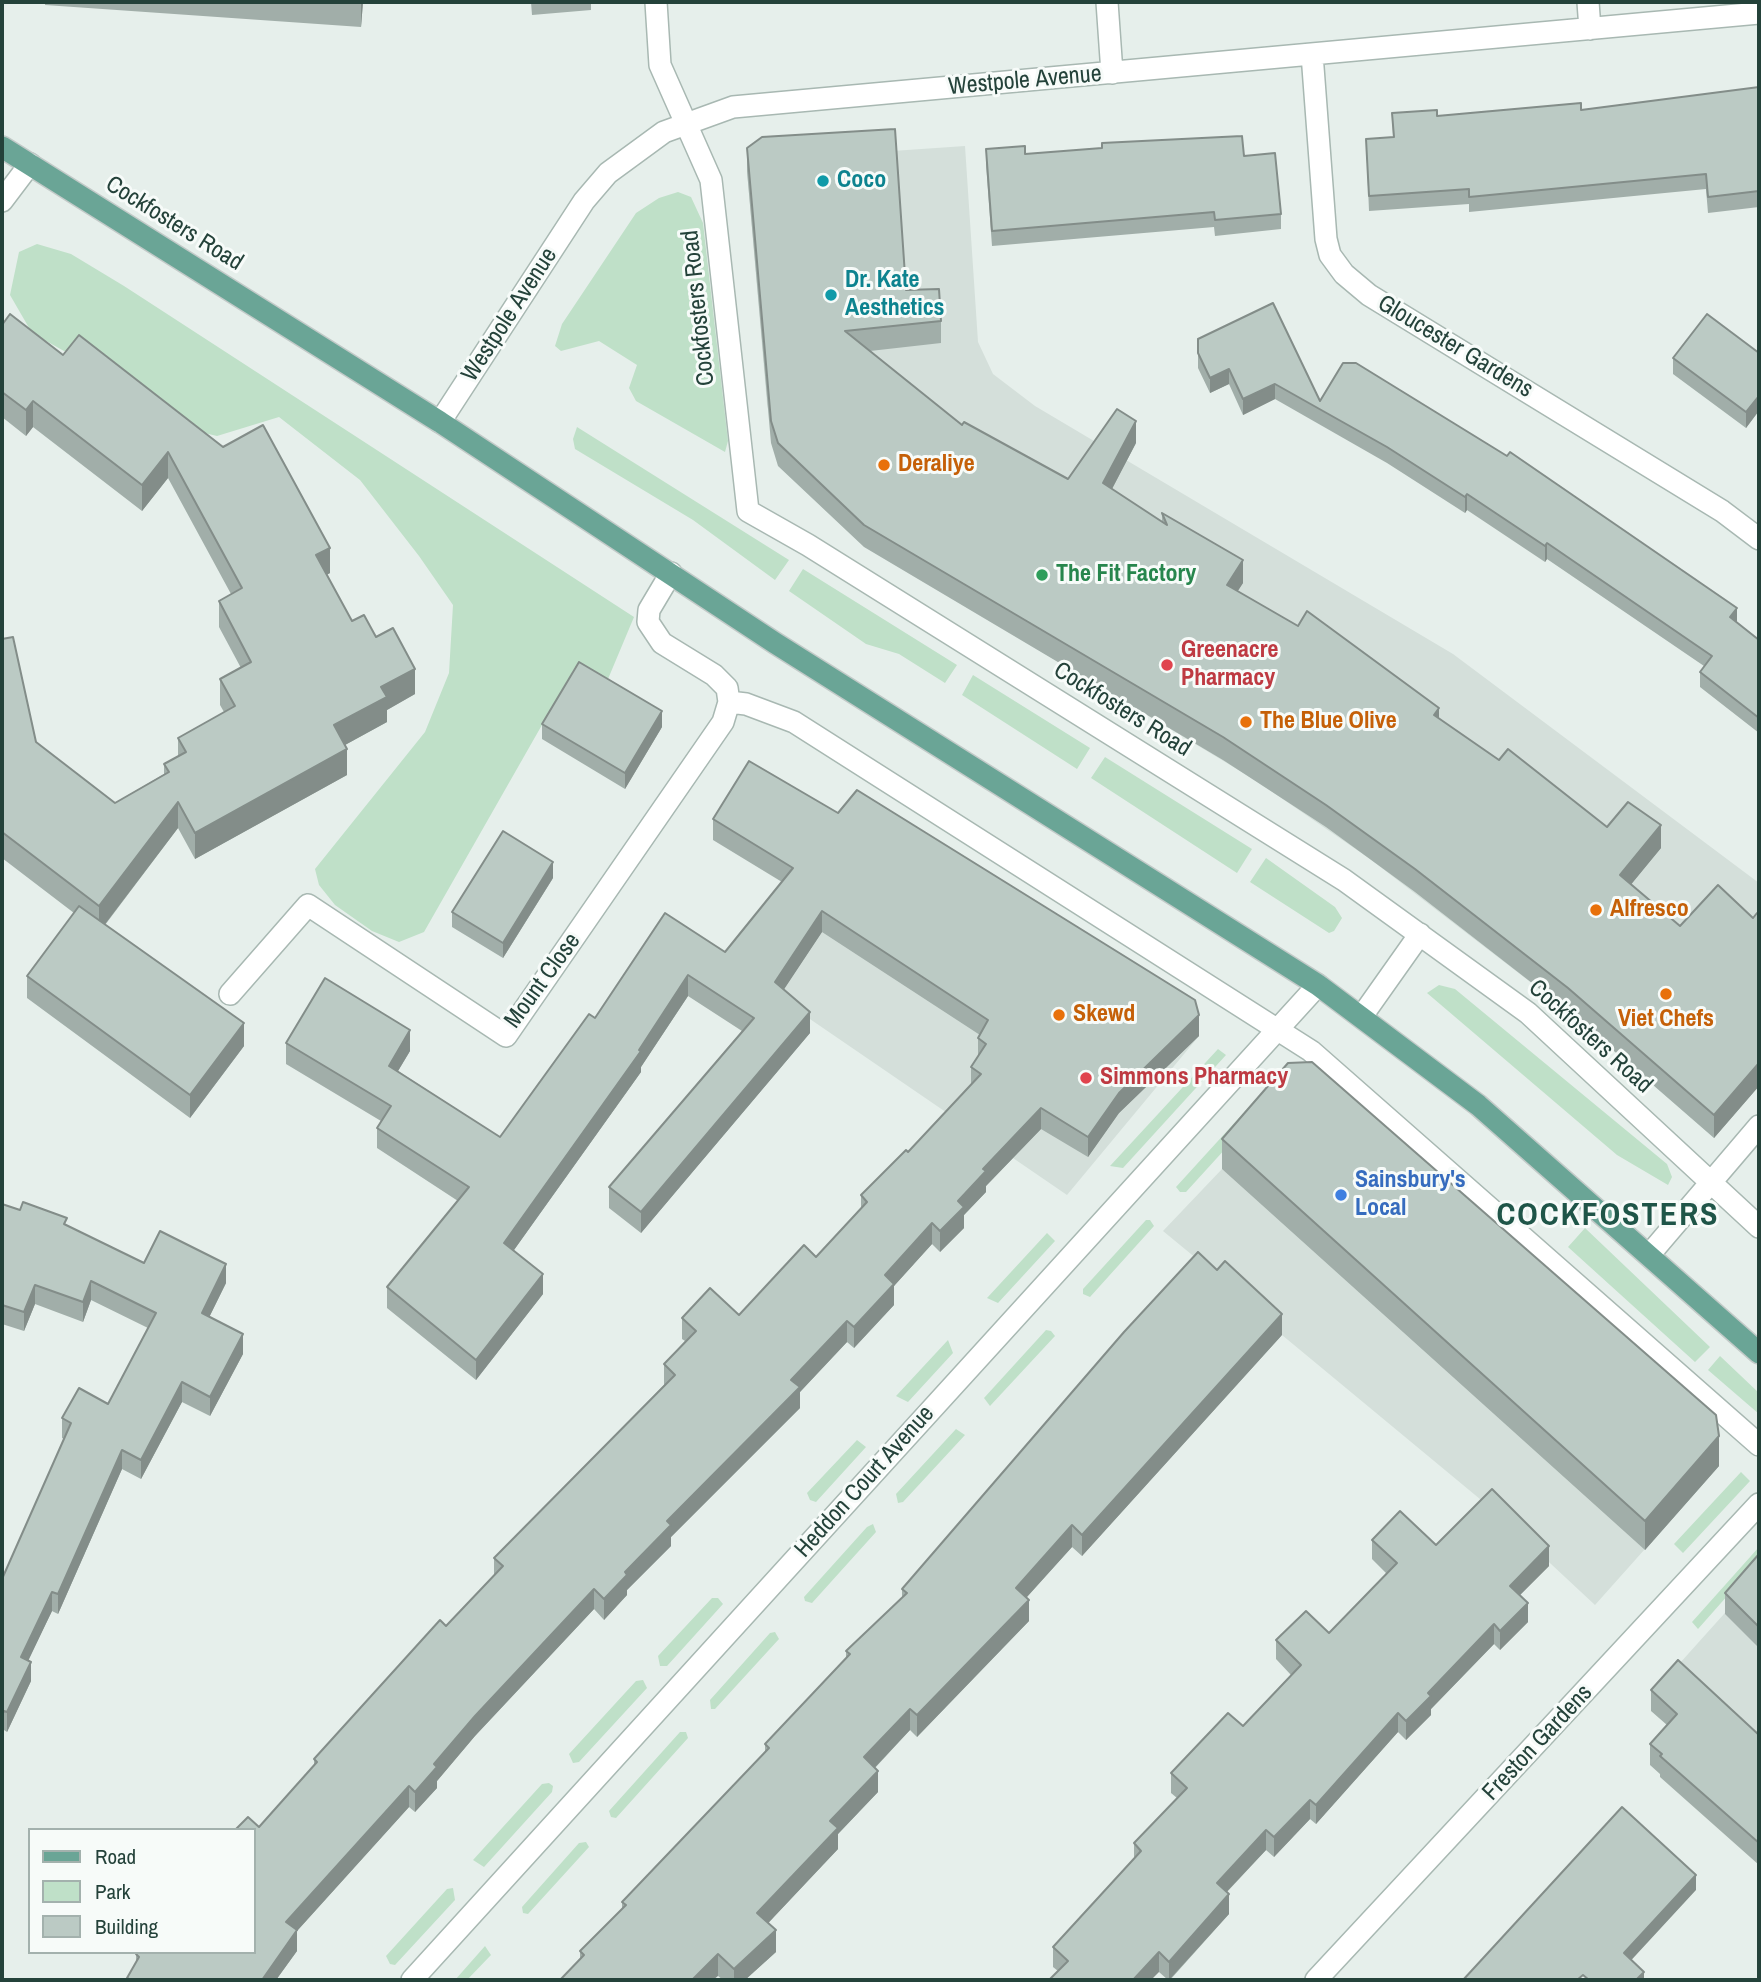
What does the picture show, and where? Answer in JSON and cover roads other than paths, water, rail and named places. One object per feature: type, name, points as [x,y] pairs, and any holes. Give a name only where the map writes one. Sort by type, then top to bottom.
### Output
[{"type":"main road","name":"Cockfosters Road","points":[[2,147],[440,422],[775,643],[1318,985],[1478,1105],[1759,1353]]},
{"type":"street","points":[[656,2],[660,65],[685,122]]},
{"type":"street","points":[[1107,2],[1112,73]]},
{"type":"street","points":[[1588,2],[1590,29]]},
{"type":"street","name":"Westpole Avenue","points":[[440,422],[584,201],[608,173],[636,151],[685,122],[733,107],[1759,13]]},
{"type":"street","name":"Gloucester Gardens","points":[[1312,54],[1326,239],[1330,255],[1344,274],[1369,295],[1711,504],[1759,539]]},
{"type":"street","name":"Cockfosters Road","points":[[685,122],[711,180],[748,511],[820,552],[1344,880],[1528,1013],[1759,1227]]},
{"type":"street","points":[[2,201],[30,164]]},
{"type":"street","points":[[671,573],[649,610],[648,622],[654,635],[714,675],[727,688],[729,702],[746,704],[794,722],[1311,1051],[1759,1445]]},
{"type":"street","name":"Mount Close","points":[[230,994],[308,905],[506,1036],[723,722],[729,702]]},
{"type":"street","points":[[1362,1016],[1420,934]]},
{"type":"street","name":"Heddon Court Avenue","points":[[412,1980],[1318,985]]},
{"type":"street","points":[[1649,1255],[1759,1126]]},
{"type":"street","name":"Freston Gardens","points":[[1316,1980],[1759,1504]]},
{"type":"place","name":"Coco","points":[[823,181]]},
{"type":"place","name":"Dr. Kate Aesthetics","points":[[831,295]]},
{"type":"place","name":"Deraliye","points":[[884,465]]},
{"type":"place","name":"The Fit Factory","points":[[1042,575]]},
{"type":"place","name":"Greenacre Pharmacy","points":[[1167,665]]},
{"type":"place","name":"The Blue Olive","points":[[1246,722]]},
{"type":"place","name":"Alfresco","points":[[1596,910]]},
{"type":"place","name":"Viet Chefs","points":[[1666,994]]},
{"type":"place","name":"Skewd","points":[[1059,1015]]},
{"type":"place","name":"Simmons Pharmacy","points":[[1086,1078]]},
{"type":"place","name":"Sainsbury's Local","points":[[1341,1195]]},
{"type":"district","name":"COCKFOSTERS","points":[[1608,1216]]}]
